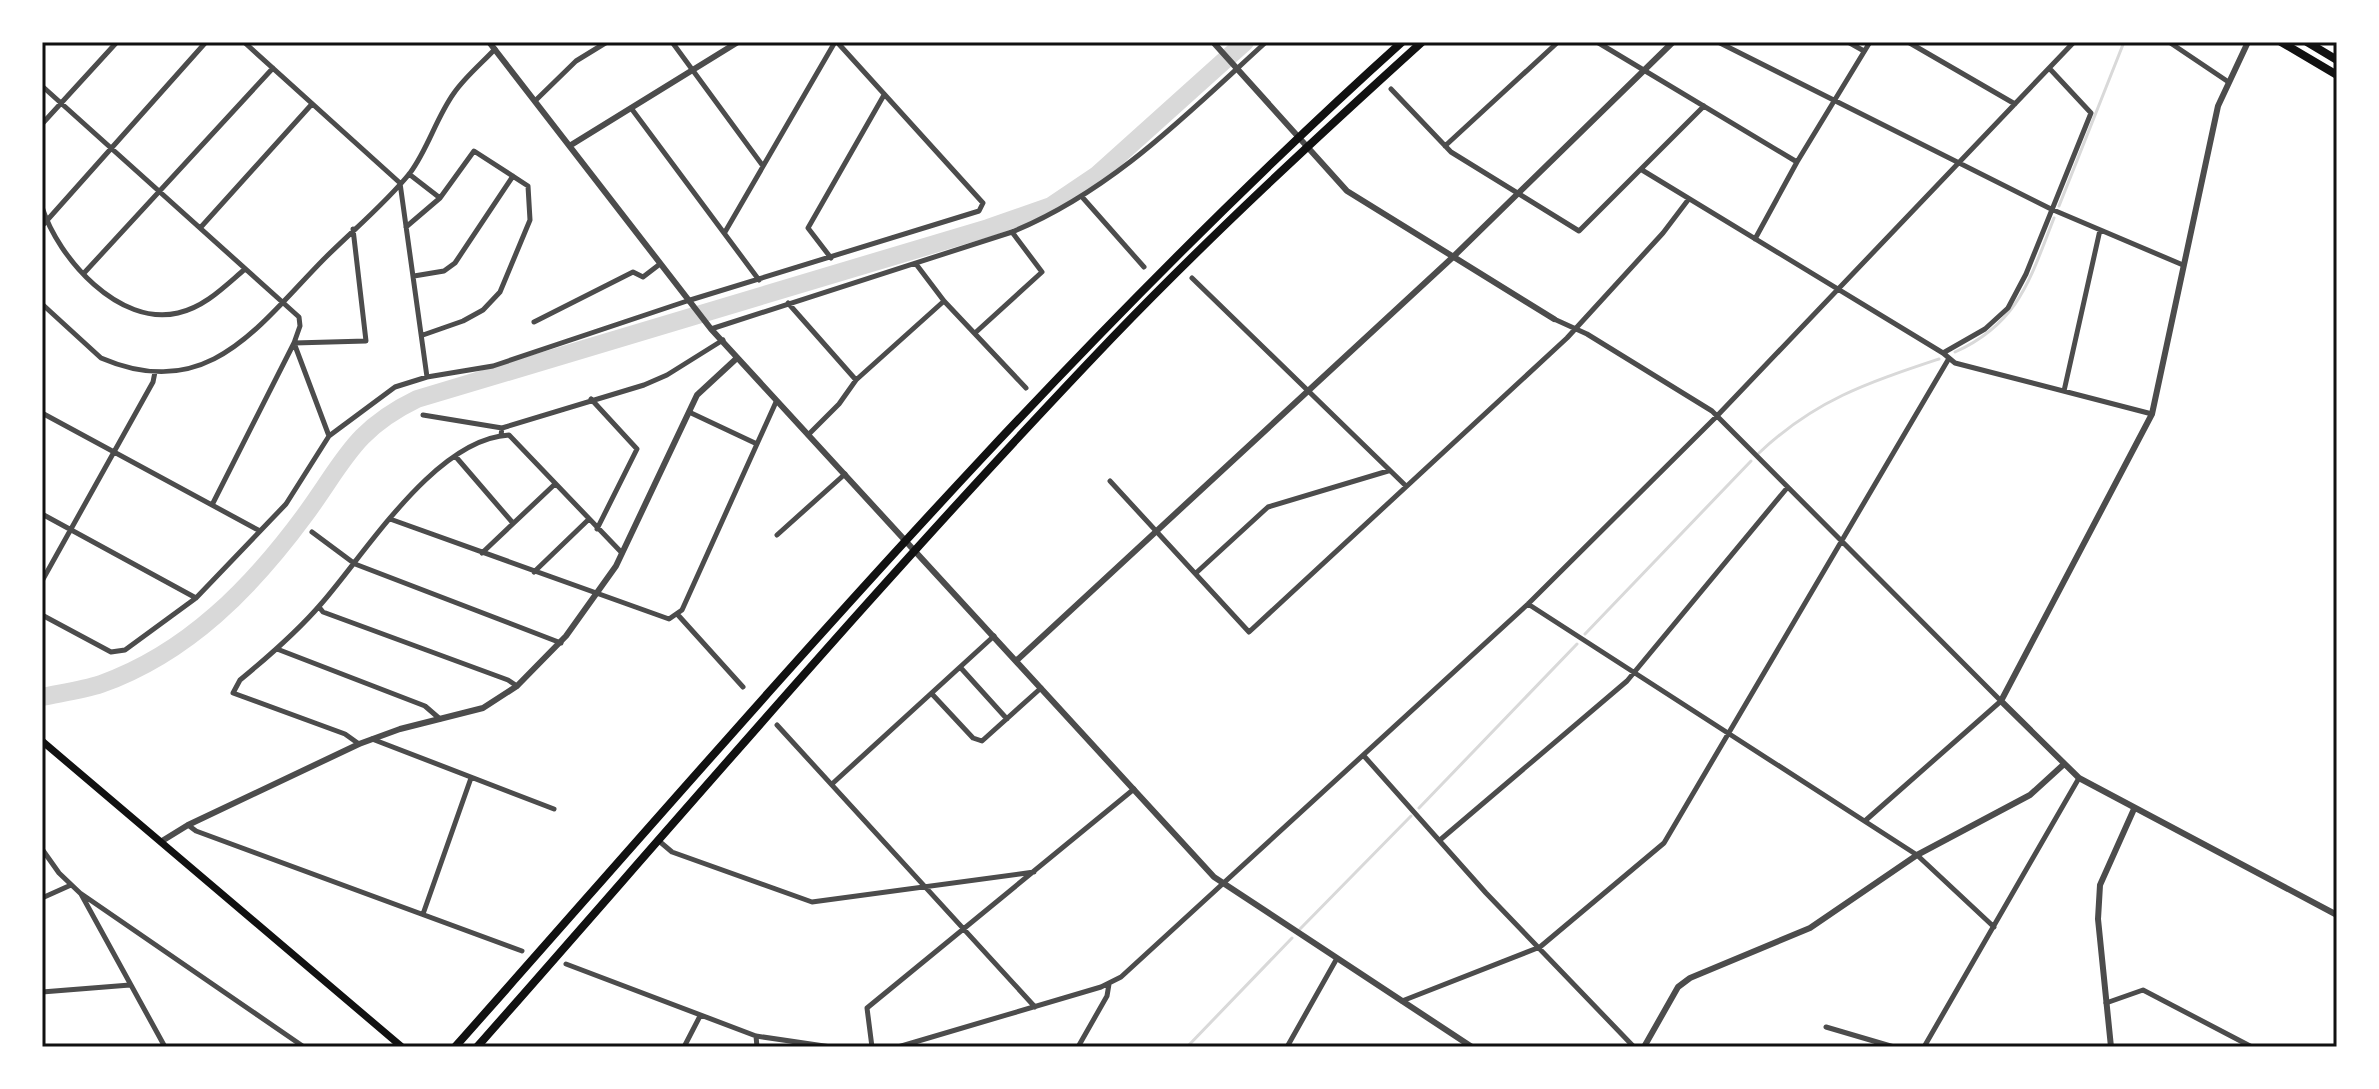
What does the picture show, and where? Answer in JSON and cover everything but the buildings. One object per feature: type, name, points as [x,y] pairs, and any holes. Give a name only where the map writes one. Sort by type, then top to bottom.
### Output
[{"type":"highway","points":[[455,1047],[905,540],[1103,330],[1299,137],[1402,42]]},
{"type":"highway","points":[[477,1047],[914,552],[1111,339],[1422,42]]},
{"type":"highway","points":[[2281,42],[2337,75]]},
{"type":"highway","points":[[2307,42],[2337,60]]},
{"type":"main road","points":[[42,741],[402,1047]]},
{"type":"street","points":[[42,124],[117,42]]},
{"type":"street","points":[[44,223],[206,42]]},
{"type":"street","points":[[244,42],[400,183],[427,377]]},
{"type":"street","points":[[489,42],[498,45],[536,100],[709,327],[1222,884],[1472,1047]]},
{"type":"street","points":[[536,100],[576,61],[607,42]]},
{"type":"street","points":[[672,42],[763,166]]},
{"type":"street","points":[[571,145],[738,42]]},
{"type":"street","points":[[42,615],[118,652],[196,598],[286,504],[329,436],[395,387],[427,377],[493,366],[982,208],[983,203],[836,42],[725,232]]},
{"type":"street","points":[[709,327],[1012,232],[1083,198],[1127,167],[1266,42]]},
{"type":"street","points":[[1445,146],[1558,42]]},
{"type":"street","points":[[1597,42],[1797,162]]},
{"type":"street","points":[[1016,661],[1453,257],[1673,42]]},
{"type":"street","points":[[1718,42],[1957,164],[2051,209],[2183,265]]},
{"type":"street","points":[[1848,42],[1864,51]]},
{"type":"street","points":[[1755,239],[1797,162],[1870,42]]},
{"type":"street","points":[[1908,42],[2015,104]]},
{"type":"street","points":[[898,1047],[1109,984],[1364,756],[1528,604],[1716,417],[2074,42]]},
{"type":"street","points":[[2169,42],[2227,81]]},
{"type":"street","points":[[1866,820],[2001,701],[2152,414],[2212,130],[2227,81],[2248,42]]},
{"type":"street","points":[[42,304],[101,358],[155,372],[196,368],[221,357],[258,330],[281,302],[409,174],[454,92],[498,45]]},
{"type":"street","points":[[1215,45],[1347,191],[1554,319],[1678,390],[1716,417],[2079,778],[2337,915]]},
{"type":"street","points":[[85,272],[273,68]]},
{"type":"street","points":[[1943,353],[1985,329],[2008,308],[2091,113],[2050,69]]},
{"type":"street","points":[[42,86],[299,317],[300,326],[294,343],[212,505]]},
{"type":"street","points":[[1391,89],[1445,146],[1579,231],[1704,106]]},
{"type":"street","points":[[831,258],[808,228],[884,95]]},
{"type":"street","points":[[201,227],[312,104]]},
{"type":"street","points":[[631,108],[759,280]]},
{"type":"street","points":[[406,227],[440,198],[474,151],[528,186],[530,220],[500,292],[473,315],[423,335]]},
{"type":"street","points":[[1642,170],[1943,353],[1948,360],[2152,414]]},
{"type":"street","points":[[409,174],[440,198]]},
{"type":"street","points":[[414,276],[444,271],[455,263],[513,176]]},
{"type":"street","points":[[1083,198],[1144,267]]},
{"type":"street","points":[[1110,481],[1249,632],[1576,329],[1663,233],[1688,200]]},
{"type":"street","points":[[42,207],[44,223],[63,250],[105,292],[134,311],[160,315],[180,313],[206,302],[245,269]]},
{"type":"street","points":[[294,343],[366,341],[353,229]]},
{"type":"street","points":[[2064,391],[2100,230]]},
{"type":"street","points":[[975,333],[1042,272],[1012,232]]},
{"type":"street","points":[[534,322],[633,272],[643,277],[660,264]]},
{"type":"street","points":[[916,264],[944,301],[1026,388]]},
{"type":"street","points":[[1192,278],[1406,486]]},
{"type":"street","points":[[808,435],[839,404],[856,380],[944,301]]},
{"type":"street","points":[[788,303],[856,380]]},
{"type":"street","points":[[359,744],[345,734],[233,693],[240,680],[319,607],[417,486],[456,457],[502,432],[667,375],[723,340]]},
{"type":"street","points":[[294,343],[329,436]]},
{"type":"street","points":[[162,841],[188,825],[359,744],[483,708],[517,686],[561,643],[596,594],[622,553],[703,388],[737,358]]},
{"type":"street","points":[[1401,1001],[1540,947],[1664,843],[1948,360]]},
{"type":"street","points":[[42,581],[155,372]]},
{"type":"street","points":[[591,399],[637,449],[597,529]]},
{"type":"street","points":[[678,615],[776,402]]},
{"type":"street","points":[[689,412],[758,444]]},
{"type":"street","points":[[42,413],[260,531]]},
{"type":"street","points":[[423,415],[509,435],[622,553]]},
{"type":"street","points":[[456,457],[512,522]]},
{"type":"street","points":[[1196,573],[1268,507],[1389,471]]},
{"type":"street","points":[[777,535],[845,474]]},
{"type":"street","points":[[482,553],[555,484]]},
{"type":"street","points":[[1440,840],[1634,673],[1787,488]]},
{"type":"street","points":[[42,514],[196,598]]},
{"type":"street","points":[[390,519],[663,618],[678,615]]},
{"type":"street","points":[[534,572],[588,520]]},
{"type":"street","points":[[312,532],[355,564],[561,643]]},
{"type":"street","points":[[1528,604],[1917,855],[1994,927]]},
{"type":"street","points":[[319,607],[323,612],[517,686]]},
{"type":"street","points":[[678,615],[743,687]]},
{"type":"street","points":[[832,784],[994,636]]},
{"type":"street","points":[[277,649],[425,706],[440,719]]},
{"type":"street","points":[[960,667],[1007,719]]},
{"type":"street","points":[[932,694],[977,741],[982,741],[1041,688]]},
{"type":"street","points":[[777,725],[1035,1007]]},
{"type":"street","points":[[371,739],[554,809]]},
{"type":"street","points":[[1364,756],[1634,1047]]},
{"type":"street","points":[[1644,1047],[1678,987],[1690,978],[1810,928],[1917,855],[2030,795],[2063,765]]},
{"type":"street","points":[[423,914],[471,778]]},
{"type":"street","points":[[1924,1047],[2079,778]]},
{"type":"street","points":[[872,1047],[867,1008],[1134,789]]},
{"type":"street","points":[[2111,1047],[2098,919],[2100,885],[2134,809]]},
{"type":"street","points":[[188,825],[196,831],[522,951]]},
{"type":"street","points":[[659,841],[672,852],[812,902],[925,884],[1034,872]]},
{"type":"street","points":[[42,849],[80,893],[304,1047]]},
{"type":"street","points":[[42,898],[71,885]]},
{"type":"street","points":[[80,893],[165,1047]]},
{"type":"street","points":[[1287,1047],[1336,960]]},
{"type":"street","points":[[566,964],[756,1036],[831,1047]]},
{"type":"street","points":[[1078,1047],[1107,996],[1109,984]]},
{"type":"street","points":[[42,992],[130,985]]},
{"type":"street","points":[[2106,1003],[2143,990],[2252,1047]]},
{"type":"street","points":[[684,1047],[700,1016]]},
{"type":"street","points":[[1826,1027],[1894,1047]]},
{"type":"street","points":[[756,1036],[757,1047]]},
{"type":"street","points":[[1453,1047],[1458,1038]]},
{"type":"street","points":[[2232,1047],[2239,1040]]},
{"type":"waterway","points":[[42,697],[94,686],[133,671],[190,636],[240,592],[285,542],[364,435],[395,411],[417,399],[988,228],[1051,206],[1097,175],[1245,42]]},
{"type":"waterway","points":[[2059,206],[2124,42]]},
{"type":"waterway","points":[[1955,352],[1994,327],[2020,297],[2054,218]]},
{"type":"waterway","points":[[1759,453],[1801,419],[1843,395],[1939,359]]},
{"type":"waterway","points":[[1585,634],[1751,461]]},
{"type":"waterway","points":[[1419,808],[1577,644]]},
{"type":"waterway","points":[[1300,929],[1411,816]]},
{"type":"waterway","points":[[1187,1047],[1292,938]]}]
